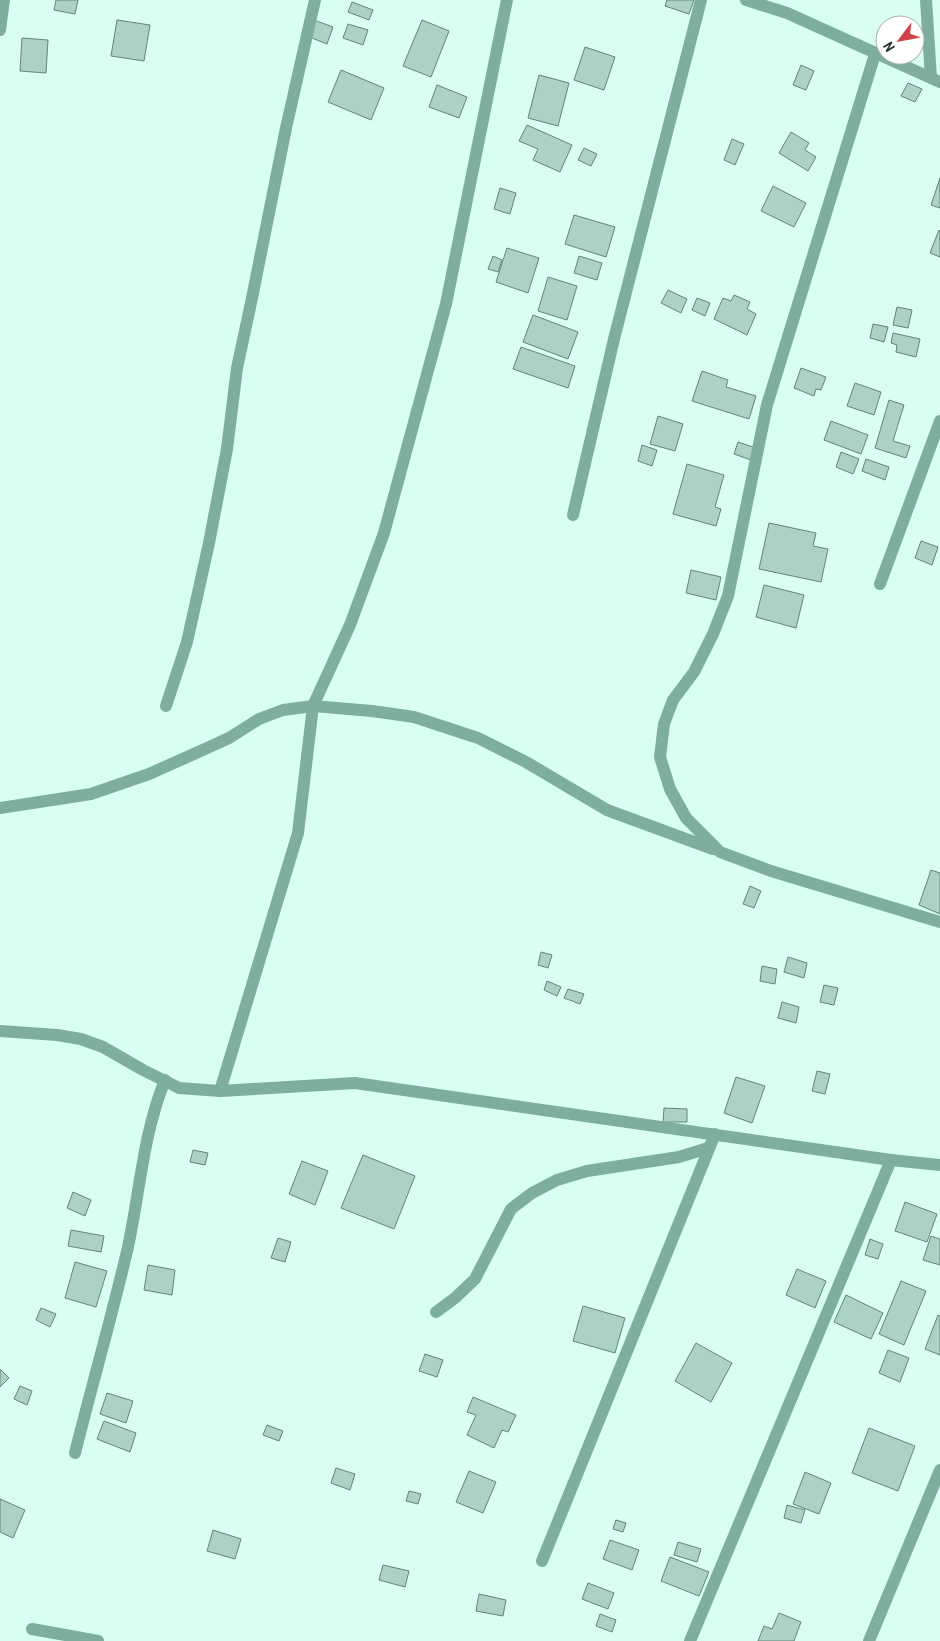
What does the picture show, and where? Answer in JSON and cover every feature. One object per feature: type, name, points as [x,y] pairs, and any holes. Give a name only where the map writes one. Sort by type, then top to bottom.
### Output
[{"type":"street","points":[[0,30],[4,0]]},
{"type":"street","points":[[166,706],[187,642],[209,543],[227,449],[236,368],[315,0]]},
{"type":"street","points":[[220,1091],[298,832],[313,706],[350,625],[384,533],[434,353],[446,304],[507,0]]},
{"type":"street","points":[[573,515],[614,339],[701,0]]},
{"type":"street","points":[[720,852],[686,818],[670,789],[660,756],[664,724],[673,700],[694,672],[728,596],[767,405],[875,54],[787,14],[746,0]]},
{"type":"street","points":[[926,0],[936,80]]},
{"type":"street","points":[[901,65],[936,80]]},
{"type":"street","points":[[880,584],[940,421]]},
{"type":"street","points":[[0,808],[91,794],[149,774],[229,738],[259,719],[283,710],[313,706],[372,711],[414,717],[478,738],[526,762],[607,810],[771,872],[940,922]]},
{"type":"street","points":[[0,1031],[40,1033],[82,1039],[103,1047],[180,1088],[220,1091],[355,1083],[892,1160],[940,1165]]},
{"type":"street","points":[[75,1454],[128,1246],[147,1137],[158,1095],[165,1080]]},
{"type":"street","points":[[542,1561],[715,1134]]},
{"type":"street","points":[[436,1312],[455,1298],[474,1280],[511,1209],[532,1193],[557,1180],[587,1171],[679,1157],[708,1148]]},
{"type":"street","points":[[690,1641],[892,1160]]},
{"type":"street","points":[[869,1641],[940,1470]]},
{"type":"street","points":[[32,1629],[98,1641]]},
{"type":"building","points":[[56,0],[78,0],[75,14],[54,10]]},
{"type":"building","points":[[667,0],[694,0],[689,14],[665,6]]},
{"type":"building","points":[[352,2],[373,10],[369,20],[348,12]]},
{"type":"building","points":[[117,20],[150,25],[144,61],[111,56]]},
{"type":"building","points":[[314,20],[333,27],[327,44],[307,36]]},
{"type":"building","points":[[422,20],[449,31],[431,77],[403,66]]},
{"type":"building","points":[[348,24],[368,30],[363,45],[343,38]]},
{"type":"building","points":[[22,38],[48,40],[46,73],[20,71]]},
{"type":"building","points":[[585,47],[615,57],[604,90],[574,80]]},
{"type":"building","points":[[801,65],[814,71],[806,90],[793,85]]},
{"type":"building","points":[[341,70],[384,88],[371,120],[328,102]]},
{"type":"building","points":[[539,75],[569,83],[558,126],[528,118]]},
{"type":"building","points":[[908,83],[922,89],[915,102],[901,96]]},
{"type":"building","points":[[437,85],[467,97],[459,118],[429,107]]},
{"type":"building","points":[[527,125],[572,145],[560,172],[533,160],[538,149],[519,141]]},
{"type":"building","points":[[791,132],[809,143],[805,150],[816,157],[808,171],[779,153]]},
{"type":"building","points":[[732,139],[744,144],[735,165],[724,160]]},
{"type":"building","points":[[584,148],[597,154],[591,166],[578,160]]},
{"type":"building","points":[[940,178],[940,208],[931,205]]},
{"type":"building","points":[[773,186],[806,203],[794,227],[761,211]]},
{"type":"building","points":[[500,188],[516,193],[510,214],[494,209]]},
{"type":"building","points":[[574,215],[615,227],[606,257],[565,244]]},
{"type":"building","points":[[940,231],[940,257],[930,253]]},
{"type":"building","points":[[507,248],[539,258],[528,293],[496,282]]},
{"type":"building","points":[[493,256],[502,260],[498,272],[488,269]]},
{"type":"building","points":[[579,256],[602,263],[597,280],[574,273]]},
{"type":"building","points":[[548,277],[577,286],[567,320],[538,311]]},
{"type":"building","points":[[668,290],[687,299],[681,313],[661,303]]},
{"type":"building","points":[[734,295],[750,302],[747,309],[756,314],[747,335],[714,319],[723,298],[731,301]]},
{"type":"building","points":[[697,298],[710,303],[705,316],[692,310]]},
{"type":"building","points":[[897,307],[912,310],[908,328],[893,325]]},
{"type":"building","points":[[533,315],[578,332],[568,359],[523,342]]},
{"type":"building","points":[[873,324],[888,327],[884,342],[870,338]]},
{"type":"building","points":[[893,333],[920,339],[916,357],[896,352],[897,345],[891,343]]},
{"type":"building","points":[[521,347],[575,366],[568,388],[513,369]]},
{"type":"building","points":[[801,368],[826,377],[821,390],[816,389],[814,396],[794,388]]},
{"type":"building","points":[[702,371],[728,380],[726,387],[756,396],[749,419],[692,401]]},
{"type":"building","points":[[855,383],[881,392],[874,415],[847,406]]},
{"type":"building","points":[[889,400],[904,405],[893,441],[910,446],[906,458],[875,448]]},
{"type":"building","points":[[658,416],[683,424],[675,451],[650,444]]},
{"type":"building","points":[[831,421],[868,435],[861,454],[824,440]]},
{"type":"building","points":[[738,442],[756,448],[751,460],[734,454]]},
{"type":"building","points":[[642,445],[657,450],[652,466],[638,461]]},
{"type":"building","points":[[841,452],[859,459],[853,474],[836,467]]},
{"type":"building","points":[[866,459],[889,467],[885,480],[862,471]]},
{"type":"building","points":[[687,464],[724,475],[715,507],[721,509],[716,526],[673,514]]},
{"type":"building","points":[[769,523],[816,533],[813,546],[828,549],[821,582],[759,569]]},
{"type":"building","points":[[921,541],[938,547],[932,565],[915,558]]},
{"type":"building","points":[[691,570],[721,577],[716,600],[686,593]]},
{"type":"building","points":[[764,585],[804,595],[796,628],[756,617]]},
{"type":"building","points":[[931,870],[940,873],[940,914],[919,905]]},
{"type":"building","points":[[750,886],[761,891],[754,908],[743,904]]},
{"type":"building","points":[[541,952],[552,955],[548,968],[538,965]]},
{"type":"building","points":[[788,957],[807,963],[804,978],[784,972]]},
{"type":"building","points":[[762,966],[777,969],[775,984],[760,981]]},
{"type":"building","points":[[547,981],[561,987],[557,996],[544,990]]},
{"type":"building","points":[[824,985],[838,988],[834,1005],[820,1002]]},
{"type":"building","points":[[568,989],[584,994],[580,1004],[564,998]]},
{"type":"building","points":[[782,1002],[799,1007],[796,1023],[778,1018]]},
{"type":"building","points":[[817,1071],[830,1074],[825,1094],[812,1091]]},
{"type":"building","points":[[736,1077],[765,1086],[752,1123],[724,1113]]},
{"type":"building","points":[[664,1108],[687,1109],[687,1122],[663,1122]]},
{"type":"building","points":[[193,1150],[208,1153],[205,1165],[190,1162]]},
{"type":"building","points":[[363,1155],[415,1176],[394,1229],[341,1208]]},
{"type":"building","points":[[302,1161],[328,1171],[315,1205],[289,1194]]},
{"type":"building","points":[[73,1192],[91,1200],[85,1216],[67,1208]]},
{"type":"building","points":[[905,1202],[937,1214],[927,1242],[895,1231]]},
{"type":"building","points":[[71,1230],[104,1236],[101,1252],[68,1246]]},
{"type":"building","points":[[931,1236],[940,1239],[940,1265],[923,1260]]},
{"type":"building","points":[[278,1238],[291,1242],[285,1262],[271,1258]]},
{"type":"building","points":[[870,1239],[883,1244],[878,1259],[865,1255]]},
{"type":"building","points":[[75,1262],[107,1271],[96,1307],[65,1298]]},
{"type":"building","points":[[148,1265],[175,1270],[172,1295],[144,1290]]},
{"type":"building","points":[[797,1269],[826,1281],[815,1308],[786,1295]]},
{"type":"building","points":[[901,1281],[926,1291],[904,1345],[879,1334]]},
{"type":"building","points":[[846,1295],[883,1313],[871,1339],[834,1322]]},
{"type":"building","points":[[583,1306],[625,1318],[615,1353],[573,1341]]},
{"type":"building","points":[[41,1308],[56,1314],[50,1327],[36,1320]]},
{"type":"building","points":[[938,1315],[940,1316],[940,1355],[925,1349]]},
{"type":"building","points":[[696,1343],[732,1363],[711,1402],[675,1381]]},
{"type":"building","points":[[888,1350],[909,1358],[900,1382],[879,1373]]},
{"type":"building","points":[[425,1354],[443,1360],[437,1377],[419,1371]]},
{"type":"building","points":[[0,1369],[9,1378],[0,1387]]},
{"type":"building","points":[[20,1386],[32,1391],[27,1405],[14,1399]]},
{"type":"building","points":[[107,1393],[133,1401],[126,1423],[100,1414]]},
{"type":"building","points":[[473,1397],[516,1415],[508,1432],[502,1430],[494,1448],[467,1435],[476,1415],[467,1412]]},
{"type":"building","points":[[104,1421],[136,1433],[130,1452],[97,1439]]},
{"type":"building","points":[[267,1425],[283,1431],[279,1441],[263,1435]]},
{"type":"building","points":[[869,1428],[915,1446],[898,1491],[852,1473]]},
{"type":"building","points":[[336,1468],[355,1474],[350,1490],[331,1483]]},
{"type":"building","points":[[469,1471],[496,1482],[483,1513],[456,1502]]},
{"type":"building","points":[[805,1472],[831,1483],[819,1514],[793,1504]]},
{"type":"building","points":[[409,1491],[421,1494],[418,1504],[406,1501]]},
{"type":"building","points":[[0,1499],[25,1510],[13,1538],[0,1532]]},
{"type":"building","points":[[787,1505],[805,1510],[801,1523],[784,1518]]},
{"type":"building","points":[[616,1520],[626,1523],[623,1532],[613,1529]]},
{"type":"building","points":[[213,1530],[241,1539],[235,1559],[207,1551]]},
{"type":"building","points":[[610,1540],[639,1550],[632,1570],[603,1559]]},
{"type":"building","points":[[678,1542],[701,1549],[697,1562],[674,1555]]},
{"type":"building","points":[[670,1557],[709,1572],[699,1596],[661,1581]]},
{"type":"building","points":[[383,1565],[409,1571],[405,1587],[379,1580]]},
{"type":"building","points":[[588,1583],[614,1593],[608,1609],[582,1599]]},
{"type":"building","points":[[479,1594],[506,1600],[503,1616],[476,1611]]},
{"type":"building","points":[[779,1613],[801,1622],[794,1641],[758,1641],[764,1626],[772,1629]]},
{"type":"building","points":[[600,1614],[616,1620],[612,1632],[596,1626]]}]
